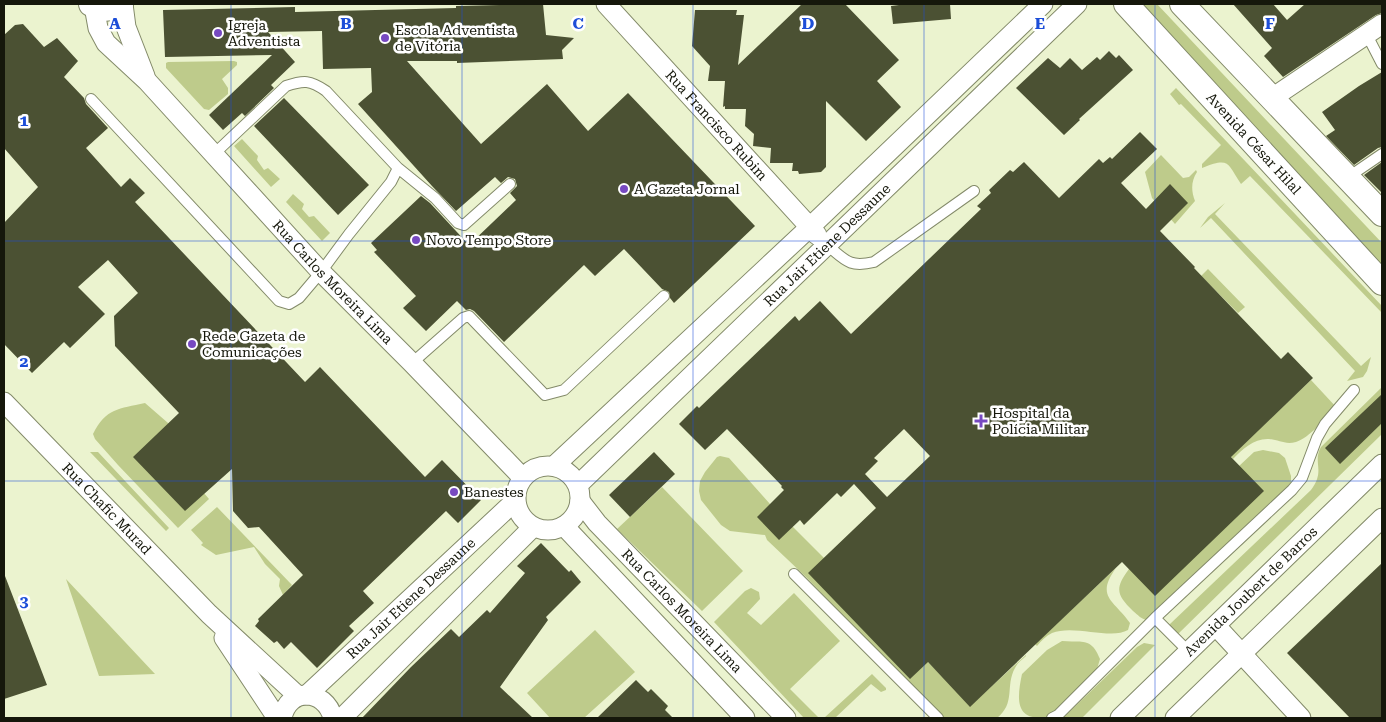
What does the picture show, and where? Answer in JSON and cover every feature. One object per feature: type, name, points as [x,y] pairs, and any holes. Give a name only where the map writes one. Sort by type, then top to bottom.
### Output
[{"type":"street","points":[[92,5],[107,9],[122,4]]},
{"type":"street","name":"Rua Carlos Moreira Lima","points":[[122,4],[126,27],[147,81]]},
{"type":"street","name":"Rua Francisco Rubim","points":[[606,4],[809,228],[827,245]]},
{"type":"street","name":"Rua Jair Etiene Dessaune","points":[[554,466],[809,228],[1043,4]]},
{"type":"street","name":"Rua Jair Etiene Dessaune","points":[[579,493],[827,245],[1077,4]]},
{"type":"street","name":"Avenida César Hilal","points":[[1126,4],[1382,283]]},
{"type":"street","points":[[1182,4],[1382,214]]},
{"type":"street","name":"Rua Carlos Moreira Lima","points":[[92,5],[98,28],[106,43],[147,81],[321,272],[522,477]]},
{"type":"street","points":[[1272,98],[1375,30]]},
{"type":"street","name":"Rua Chafic Murad","points":[[4,402],[209,614],[303,696],[322,699],[328,705],[333,718]]},
{"type":"street","name":"Avenida Joubert de Barros","points":[[1120,718],[1382,464]]},
{"type":"street","points":[[540,466],[554,466],[566,471],[575,480],[579,493],[576,513],[564,526],[545,530],[528,523],[519,513],[515,501],[516,488],[527,472],[540,466]]},
{"type":"street","name":"Rua Carlos Moreira Lima","points":[[579,493],[597,524],[786,718]]},
{"type":"street","name":"Rua Jair Etiene Dessaune","points":[[282,718],[284,708],[290,701],[303,696],[515,501]]},
{"type":"street","points":[[1176,718],[1382,518]]},
{"type":"street","points":[[342,718],[533,526]]},
{"type":"street","name":"Rua Carlos Moreira Lima","points":[[564,526],[745,718]]},
{"type":"street","name":"Rua Chafic Murad","points":[[209,614],[277,718]]},
{"type":"street","points":[[1216,626],[1301,718]]},
{"type":"lane","points":[[1375,30],[1382,64]]},
{"type":"lane","points":[[213,155],[286,86],[300,81],[314,83],[326,91],[398,168],[435,198],[458,223],[464,225],[510,184]]},
{"type":"lane","points":[[91,99],[279,301],[289,304],[299,298],[321,272],[391,182],[398,168]]},
{"type":"lane","points":[[1347,178],[1382,154]]},
{"type":"lane","points":[[827,245],[848,262],[860,266],[874,262],[974,191]]},
{"type":"lane","points":[[412,363],[463,318],[468,316],[545,395],[560,392],[664,296]]},
{"type":"lane","points":[[1052,718],[1058,715],[1155,618],[1292,490],[1302,478],[1317,438],[1325,424],[1354,390]]},
{"type":"lane","points":[[794,574],[938,718]]},
{"type":"lane","points":[[1155,618],[1188,651]]},
{"type":"green space","points":[[1134,4],[1157,4],[1382,243],[1382,268]]},
{"type":"green space","points":[[168,62],[237,62],[237,65],[222,79],[228,88],[228,94],[209,110],[204,109],[166,68],[166,63]]},
{"type":"green space","points":[[1176,88],[1382,306],[1382,313],[1250,176],[1241,184],[1227,164],[1218,163],[1202,168],[1202,164],[1221,145],[1170,94]]},
{"type":"green space","points":[[242,139],[258,156],[257,160],[264,170],[268,168],[280,179],[271,187],[234,146]]},
{"type":"green space","points":[[1161,155],[1183,178],[1189,177],[1196,170],[1197,172],[1192,186],[1195,201],[1175,224],[1152,198],[1145,172]]},
{"type":"green space","points":[[293,194],[304,204],[302,209],[309,217],[314,216],[330,233],[322,241],[286,202]]},
{"type":"green space","points":[[1225,203],[1215,214],[1361,366],[1371,357],[1363,377],[1347,381],[1355,371],[1211,218],[1200,228],[1208,217]]},
{"type":"green space","points":[[1208,269],[1245,307],[1238,313],[1201,276]]},
{"type":"green space","points":[[1311,380],[1337,408],[1301,440],[1289,443],[1269,439],[1259,440],[1245,448],[1233,459],[1231,456]]},
{"type":"green space","points":[[1382,387],[1382,434],[1176,636],[1169,627],[1170,624],[1311,490],[1318,477],[1318,458],[1321,447]]},
{"type":"green space","points":[[145,403],[183,436],[198,486],[209,499],[178,528],[118,465],[95,439],[93,434],[108,414]]},
{"type":"green space","points":[[1263,450],[1279,453],[1285,458],[1291,476],[1291,484],[1287,491],[1147,620],[1140,617],[1124,600],[1119,591],[1121,582],[1129,569],[1254,452]]},
{"type":"green space","points":[[90,452],[98,452],[169,528],[166,531]]},
{"type":"green space","points":[[717,457],[729,458],[770,504],[971,705],[1026,655],[1017,665],[1012,675],[1008,700],[1003,712],[997,718],[945,718],[927,704],[806,577],[767,540],[765,535],[730,531],[721,525],[701,500],[699,491],[700,481],[705,472]]},
{"type":"green space","points":[[662,487],[743,571],[702,611],[617,529]]},
{"type":"green space","points":[[217,507],[292,585],[283,595],[279,586],[280,579],[265,564],[254,547],[216,555],[201,545],[203,543],[191,530]]},
{"type":"green space","points":[[1116,568],[1107,586],[1107,592],[1109,598],[1130,623],[1128,630],[1121,633],[1061,631],[1050,634],[1037,646],[1035,644]]},
{"type":"green space","points":[[66,579],[155,674],[99,676]]},
{"type":"green space","points":[[751,588],[759,592],[760,599],[747,613],[761,625],[794,593],[840,641],[790,689],[819,718],[804,718],[714,622],[745,591]]},
{"type":"green space","points":[[595,630],[635,672],[584,718],[550,718],[527,693]]},
{"type":"green space","points":[[1062,641],[1085,642],[1093,647],[1100,659],[1097,669],[1048,717],[1037,718],[1029,716],[1020,706],[1019,692],[1022,674],[1047,650]]},
{"type":"green space","points":[[1144,643],[1155,645],[1082,718],[1063,718],[1137,647]]},
{"type":"green space","points":[[872,674],[886,690],[881,692],[871,684],[835,718],[824,718]]},
{"type":"building","points":[[543,4],[546,35],[574,38],[562,50],[563,59],[457,63],[457,61],[407,61],[481,144],[547,84],[588,131],[628,93],[755,226],[674,303],[670,298],[669,292],[662,289],[624,249],[595,276],[584,265],[504,342],[474,311],[466,310],[457,301],[426,331],[403,308],[416,296],[374,252],[377,250],[371,243],[421,196],[430,203],[469,245],[516,200],[510,193],[517,186],[515,179],[508,177],[501,183],[495,177],[456,211],[358,104],[372,92],[371,68],[323,69],[322,31],[268,32],[295,62],[271,85],[274,88],[245,116],[242,113],[223,130],[209,115],[272,55],[165,57],[163,10],[295,7],[295,12]]},
{"type":"building","points":[[802,4],[845,4],[899,60],[877,81],[901,107],[866,141],[826,101],[826,167],[821,172],[799,174],[798,171],[792,171],[793,163],[770,163],[771,148],[753,146],[754,134],[745,126],[746,109],[725,109],[725,106],[723,107],[725,81],[708,81],[710,66],[692,46],[695,10],[737,10],[736,15],[744,15],[738,65]]},
{"type":"building","points":[[899,4],[950,4],[951,19],[893,24],[891,6]]},
{"type":"building","points":[[1233,4],[1273,4],[1287,20],[1305,4],[1382,4],[1382,13],[1376,15],[1283,77],[1264,56],[1272,48]]},
{"type":"building","points":[[23,24],[44,47],[57,38],[78,61],[64,77],[108,128],[86,148],[121,187],[130,178],[145,193],[135,202],[305,382],[320,367],[425,477],[442,460],[481,500],[458,523],[446,511],[363,591],[374,603],[349,626],[354,631],[317,668],[291,642],[284,649],[277,641],[274,643],[255,626],[259,621],[258,619],[303,575],[259,527],[248,528],[233,511],[232,469],[185,511],[133,457],[179,413],[115,346],[114,316],[138,293],[108,260],[78,287],[105,314],[70,348],[64,342],[32,373],[4,344],[4,223],[38,187],[4,148],[4,35],[15,25]]},
{"type":"building","points":[[1109,51],[1116,58],[1119,55],[1133,70],[1064,135],[1016,88],[1048,58],[1060,68],[1070,58],[1082,70],[1097,57],[1100,60]]},
{"type":"building","points":[[1382,72],[1382,147],[1354,165],[1326,136],[1335,130],[1322,112]]},
{"type":"building","points":[[284,98],[369,185],[338,215],[254,126]]},
{"type":"building","name":"Hospital da Polícia Militar","points":[[1140,132],[1157,149],[1121,183],[1146,209],[1170,184],[1188,203],[1160,231],[1281,359],[1288,352],[1313,378],[1231,457],[1264,491],[1155,596],[1122,562],[970,707],[928,662],[910,679],[808,573],[876,508],[854,484],[841,497],[837,493],[804,525],[800,520],[779,540],[757,517],[784,490],[782,486],[727,429],[705,450],[679,424],[697,406],[699,408],[795,316],[799,321],[820,301],[851,334],[981,209],[977,206],[991,193],[989,190],[1010,170],[1013,172],[1024,162],[1059,198],[1099,159],[1103,163],[1110,157],[1112,159]],"holes":[[[904,429],[930,456],[887,497],[865,474],[878,461],[874,458]]]},
{"type":"building","points":[[1382,162],[1382,193],[1364,175]]},
{"type":"building","points":[[1382,394],[1382,423],[1340,464],[1325,448]]},
{"type":"building","points":[[654,452],[675,474],[630,517],[609,495]]},
{"type":"building","points":[[541,543],[569,572],[571,570],[581,582],[546,617],[548,620],[500,687],[533,718],[362,718],[451,629],[459,637],[487,610],[490,613],[525,573],[517,566]]},
{"type":"building","points":[[1382,563],[1382,718],[1350,718],[1287,653]]},
{"type":"building","points":[[4,576],[47,685],[4,699]]},
{"type":"building","points":[[636,680],[648,692],[651,689],[668,706],[665,710],[673,718],[597,718]]},
{"type":"place","name":"Igreja Adventista","points":[[218,33]]},
{"type":"place","name":"Escola Adventista de Vitória","points":[[385,38]]},
{"type":"place","name":"A Gazeta Jornal","points":[[624,189]]},
{"type":"place","name":"Novo Tempo Store","points":[[416,240]]},
{"type":"place","name":"Rede Gazeta de Comunicações","points":[[192,344]]},
{"type":"place","name":"Hospital da Polícia Militar","points":[[981,421]]},
{"type":"place","name":"Banestes","points":[[454,492]]}]
